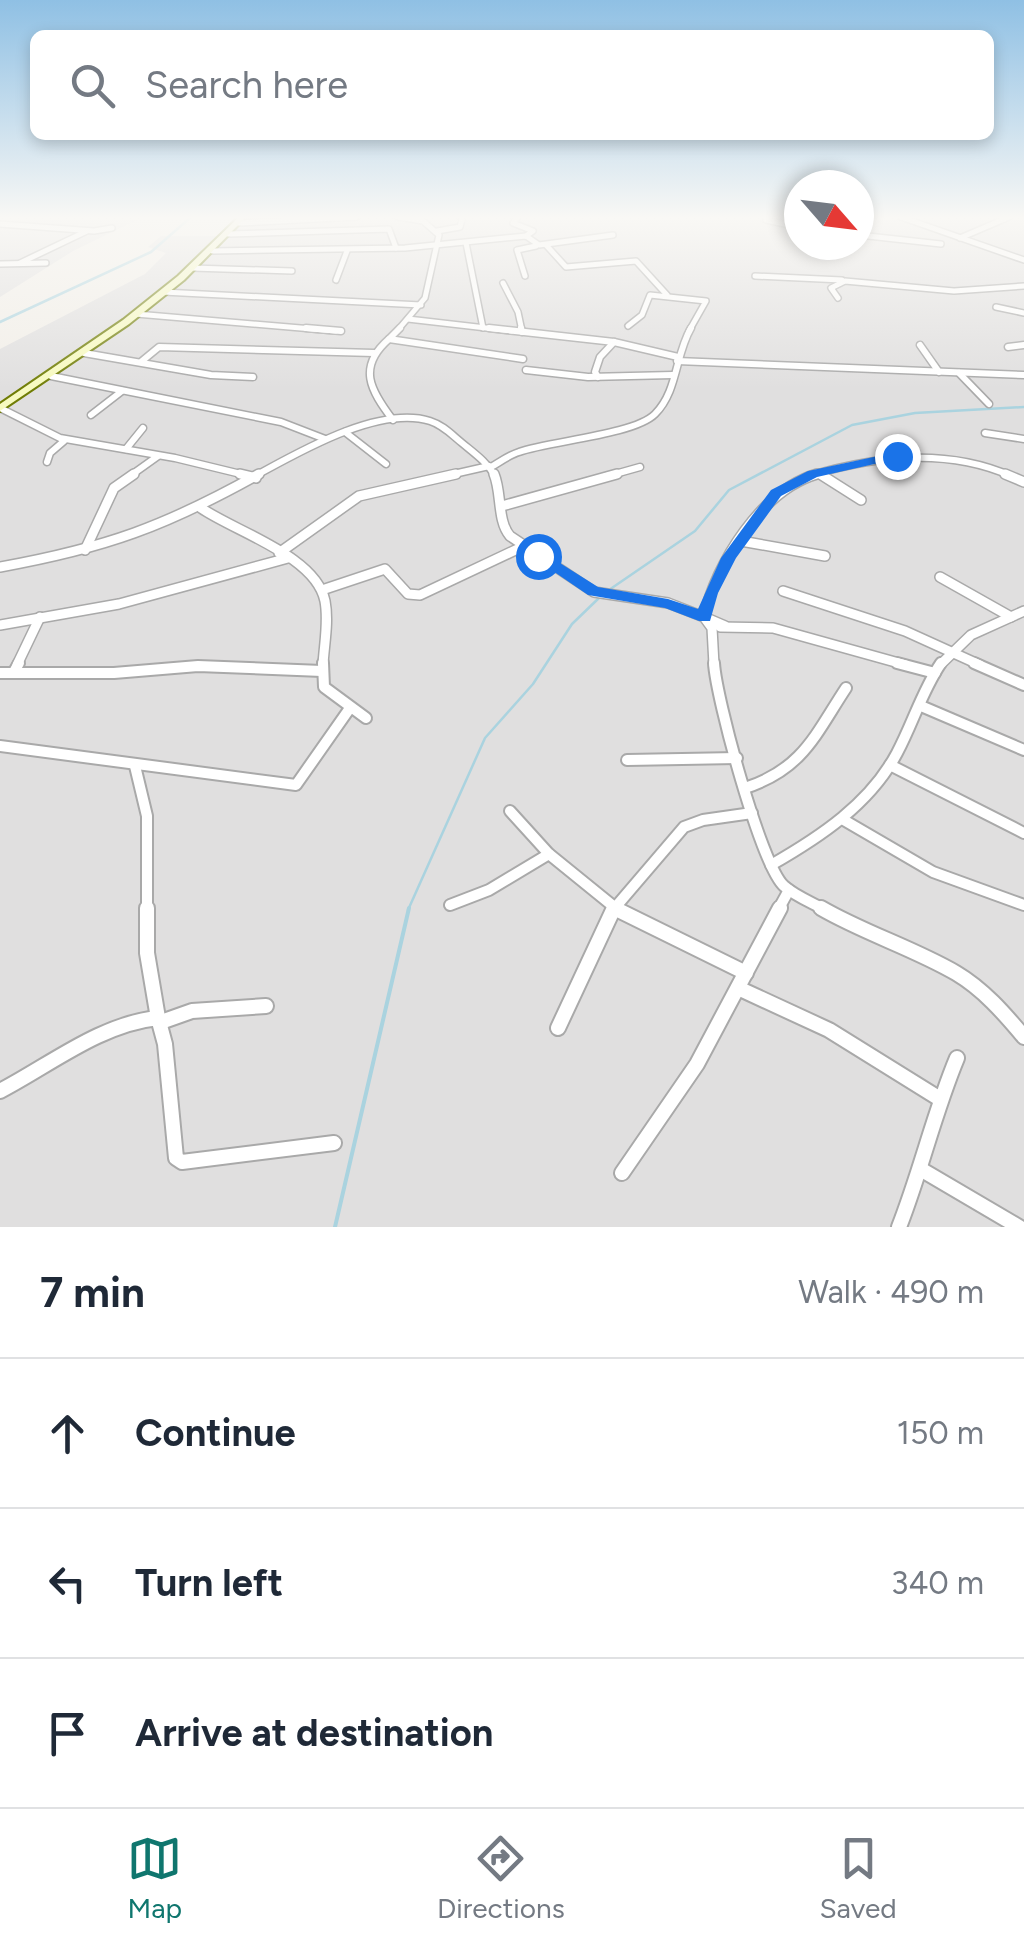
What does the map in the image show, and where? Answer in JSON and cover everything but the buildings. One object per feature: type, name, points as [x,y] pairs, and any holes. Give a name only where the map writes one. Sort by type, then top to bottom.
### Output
[{"type":"street","points":[[184,274],[84,353],[0,408],[26,426],[64,441],[191,460],[256,478]]},
{"type":"street","points":[[336,280],[338,274]]},
{"type":"street","points":[[393,420],[378,397],[368,370],[374,353],[422,304],[428,274]]},
{"type":"street","points":[[473,274],[484,328]]},
{"type":"street","points":[[648,274],[668,296]]},
{"type":"street","points":[[755,276],[791,274]]},
{"type":"street","points":[[798,274],[954,291],[1024,286]]},
{"type":"street","points":[[838,298],[832,288],[844,281]]},
{"type":"street","points":[[503,283],[518,312],[522,332]]},
{"type":"street","points":[[163,292],[422,304]]},
{"type":"street","points":[[284,555],[283,546],[359,496],[490,466],[518,452],[649,419],[670,394],[677,359],[706,300],[648,296],[642,315],[628,326]]},
{"type":"street","points":[[996,308],[1024,313]]},
{"type":"street","points":[[136,314],[340,331]]},
{"type":"street","points":[[408,320],[614,342],[677,359],[1024,375]]},
{"type":"street","points":[[390,338],[524,358]]},
{"type":"street","points":[[598,377],[595,372],[600,357],[614,342]]},
{"type":"street","points":[[920,345],[940,372]]},
{"type":"street","points":[[1008,347],[1024,345]]},
{"type":"street","points":[[142,361],[159,348],[168,347],[374,353]]},
{"type":"street","points":[[84,353],[211,375],[253,377]]},
{"type":"street","points":[[526,370],[598,377],[672,376]]},
{"type":"street","points":[[959,373],[990,404]]},
{"type":"street","points":[[51,376],[281,422],[325,439]]},
{"type":"street","points":[[91,415],[122,391]]},
{"type":"street","points":[[0,566],[85,550],[141,534],[201,508],[325,439],[345,432],[393,420],[432,422],[490,466],[500,482],[504,530],[594,592],[668,604],[714,624],[773,628],[935,673]]},
{"type":"street","points":[[126,449],[142,428]]},
{"type":"street","points":[[345,432],[386,464]]},
{"type":"street","points":[[984,434],[1024,439]]},
{"type":"street","points":[[47,462],[50,452],[64,441]]},
{"type":"street","points":[[1024,482],[988,468],[914,455],[868,460],[819,473],[776,493],[710,593],[715,680],[752,813],[771,865],[789,890],[856,928],[965,979],[998,1005],[1024,1037]]},
{"type":"street","points":[[85,550],[114,488],[158,456]]},
{"type":"street","points":[[502,506],[640,466]]},
{"type":"street","points":[[819,473],[861,500]]},
{"type":"street","points":[[201,508],[222,524],[284,555],[317,579],[327,617],[324,687],[366,718]]},
{"type":"street","points":[[741,541],[825,556]]},
{"type":"street","points":[[322,590],[385,569],[408,594],[420,595],[524,546]]},
{"type":"street","points":[[0,625],[119,604],[284,555]]},
{"type":"street","points":[[940,578],[1011,617]]},
{"type":"street","points":[[782,591],[952,649],[1024,685]]},
{"type":"street","points":[[771,865],[842,819],[890,766],[935,673],[952,649],[975,632],[1024,611]]},
{"type":"street","points":[[5,673],[40,617]]},
{"type":"street","points":[[5,673],[104,673],[198,666],[322,671]]},
{"type":"street","points":[[745,788],[766,782],[796,765],[846,688]]},
{"type":"street","points":[[921,706],[1024,750]]},
{"type":"street","points":[[0,746],[296,784],[350,708]]},
{"type":"street","points":[[627,760],[737,758]]},
{"type":"street","points":[[135,766],[147,816],[147,953],[160,1020],[176,1158],[182,1162],[334,1143]]},
{"type":"street","points":[[890,766],[1024,833]]},
{"type":"street","points":[[510,811],[549,854],[614,908],[746,973]]},
{"type":"street","points":[[558,1028],[580,988],[614,908],[684,827],[723,815],[752,813]]},
{"type":"street","points":[[842,819],[926,869],[985,892],[1006,895],[1024,906]]},
{"type":"street","points":[[450,905],[468,901],[549,854]]},
{"type":"street","points":[[622,1173],[697,1064],[789,890]]},
{"type":"street","points":[[738,988],[829,1030],[940,1098]]},
{"type":"street","points":[[0,1091],[52,1061],[131,1024],[192,1011],[266,1006]]},
{"type":"street","points":[[899,1227],[922,1170],[940,1098],[957,1058]]},
{"type":"street","points":[[922,1170],[1019,1227]]},
{"type":"shaded area","points":[[0,274],[36,274],[0,297]]},
{"type":"shaded area","points":[[144,274],[1024,274],[1024,1227],[0,1227],[0,349]]},
{"type":"waterway","points":[[0,322],[103,274]]},
{"type":"waterway","points":[[606,592],[695,531],[729,490],[852,425],[915,413],[1024,407]]},
{"type":"waterway","points":[[408,910],[485,738],[533,684],[572,624],[600,597]]},
{"type":"waterway","points":[[335,1227],[409,908]]},
{"type":"route","points":[[538,556],[594,592],[668,604],[704,618],[710,593],[728,558],[776,493],[813,474],[897,456]]}]
